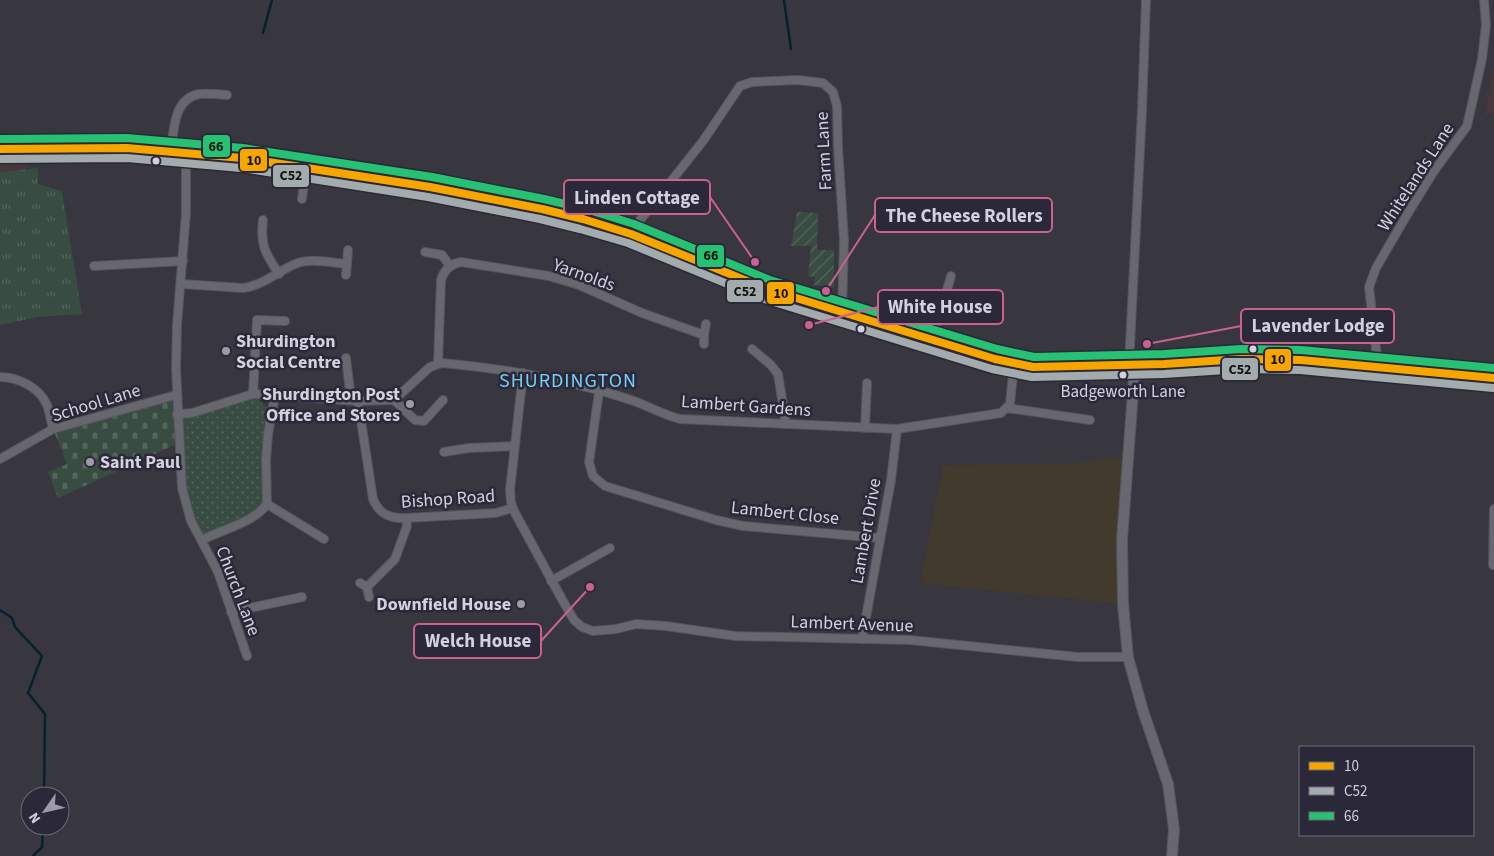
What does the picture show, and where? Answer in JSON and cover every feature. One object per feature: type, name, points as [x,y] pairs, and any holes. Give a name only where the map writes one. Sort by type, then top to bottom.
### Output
[{"type":"main road","points":[[0,149],[127,148],[186,152],[430,187],[542,209],[631,234],[767,289],[931,340],[1014,364],[1032,367],[1132,365],[1242,358],[1378,366],[1494,378]]},
{"type":"street","points":[[1146,0],[1142,110],[1128,351],[1132,365],[1122,540],[1123,604],[1128,656],[1143,711],[1168,784],[1174,829],[1172,856]]},
{"type":"street","name":"Whitelands Lane","points":[[1378,366],[1369,287],[1376,268],[1408,213],[1434,171],[1467,126],[1482,59],[1486,25],[1484,0]]},
{"type":"street","name":"Farm Lane","points":[[631,234],[703,141],[740,86],[752,82],[791,80],[823,83],[833,92],[838,106],[838,147],[844,240],[842,312]]},
{"type":"street","points":[[171,151],[176,116],[183,103],[191,97],[200,94],[227,95]]},
{"type":"street","name":"Church Lane","points":[[186,152],[186,213],[182,284],[177,325],[176,395],[182,488],[191,521],[218,572],[247,656]]},
{"type":"street","points":[[302,199],[306,168]]},
{"type":"street","points":[[263,220],[261,234],[263,246],[279,274]]},
{"type":"street","points":[[346,275],[348,250]]},
{"type":"street","points":[[177,414],[198,412],[253,394],[354,401],[394,400],[424,372],[438,363],[440,284],[442,276],[450,266],[442,255],[425,252]]},
{"type":"street","points":[[182,284],[253,287],[307,260],[347,264]]},
{"type":"street","points":[[94,266],[183,262]]},
{"type":"street","name":"Yarnolds","points":[[450,266],[461,262],[549,276],[579,285],[642,313],[704,335]]},
{"type":"street","points":[[931,340],[936,326],[940,303],[945,296],[952,276]]},
{"type":"street","points":[[253,394],[257,320],[285,322]]},
{"type":"street","points":[[704,344],[706,324]]},
{"type":"street","points":[[752,349],[772,365],[778,374],[786,424]]},
{"type":"street","name":"Bishop Road","points":[[346,358],[368,476],[374,503],[380,511],[387,516],[406,518],[496,513],[512,508]]},
{"type":"street","name":"Lambert Gardens","points":[[438,363],[524,373],[635,402],[680,419],[897,429],[997,414],[1007,408]]},
{"type":"street","points":[[1014,364],[1011,400],[1007,408],[1090,420]]},
{"type":"street","points":[[524,373],[510,490],[512,508],[551,581],[610,548]]},
{"type":"street","points":[[0,377],[17,380],[37,392],[46,405],[53,429]]},
{"type":"street","points":[[865,428],[867,383]]},
{"type":"street","name":"Lambert Close","points":[[599,392],[589,467],[593,476],[604,486],[688,512],[743,526],[880,538]]},
{"type":"street","name":"School Lane","points":[[0,459],[53,429],[176,395]]},
{"type":"street","points":[[202,540],[244,522],[268,504],[266,460],[268,434],[275,395]]},
{"type":"street","points":[[394,400],[415,420],[424,421],[443,400]]},
{"type":"street","name":"Lambert Drive","points":[[862,639],[891,480],[897,429]]},
{"type":"street","points":[[444,452],[469,448],[515,446]]},
{"type":"street","points":[[268,504],[324,539]]},
{"type":"street","points":[[1493,565],[1494,509]]},
{"type":"street","points":[[369,597],[364,585],[395,559],[407,526],[406,518]]},
{"type":"street","name":"Lambert Avenue","points":[[551,581],[570,615],[577,623],[588,629],[598,631],[636,624],[666,626],[735,636],[910,640],[1078,657],[1128,656]]},
{"type":"street","points":[[231,612],[302,597]]},
{"type":"shaded area","points":[[1494,63],[1494,114],[1485,114]]},
{"type":"shaded area","points":[[0,156],[24,157],[26,169],[0,172]]},
{"type":"shaded area","points":[[1129,455],[1123,604],[920,583],[943,465],[1081,463]]},
{"type":"green space","points":[[38,168],[38,184],[62,191],[82,314],[38,317],[0,325],[0,172]]},
{"type":"green space","points":[[797,212],[818,213],[817,250],[834,250],[834,288],[813,285],[815,277],[808,276],[811,246],[791,246]]},
{"type":"green space","points":[[253,394],[267,408],[272,418],[268,498],[262,509],[202,540],[182,488],[177,414]]},
{"type":"green space","points":[[176,395],[179,443],[58,498],[48,472],[67,464],[53,429]]},
{"type":"waterway","points":[[263,33],[272,0]]},
{"type":"waterway","points":[[784,0],[791,49]]},
{"type":"waterway","points":[[0,610],[12,618],[15,627],[42,656],[28,693],[45,714],[44,786]]},
{"type":"waterway","points":[[33,856],[42,847],[43,836]]},
{"type":"transit line","name":"66","points":[[0,139],[127,138],[243,148],[432,177],[544,199],[586,209],[634,224],[770,280],[997,349],[1034,357],[1164,354],[1241,349],[1301,350],[1494,368]]},
{"type":"transit line","name":"10","points":[[0,149],[127,148],[242,158],[430,187],[542,209],[631,234],[767,289],[995,359],[1033,367],[1164,364],[1242,359],[1301,360],[1494,378]]},
{"type":"transit line","name":"C52","points":[[0,159],[127,158],[241,168],[428,197],[540,219],[628,243],[764,299],[992,369],[1032,377],[1164,374],[1242,369],[1300,370],[1493,388]]},
{"type":"place","name":"Linden Cottage","points":[[755,262]]},
{"type":"place","name":"The Cheese Rollers","points":[[826,291]]},
{"type":"place","name":"White House","points":[[809,325]]},
{"type":"place","name":"Lavender Lodge","points":[[1147,344]]},
{"type":"place","name":"Shurdington Social Centre","points":[[226,351]]},
{"type":"place","name":"Badgeworth Lane","points":[[1123,375]]},
{"type":"place","name":"Shurdington Post Office and Stores","points":[[410,404]]},
{"type":"place","name":"Saint Paul","points":[[90,462]]},
{"type":"place","name":"Welch House","points":[[590,587]]},
{"type":"place","name":"Downfield House","points":[[521,604]]},
{"type":"district","name":"SHURDINGTON","points":[[568,381]]}]
